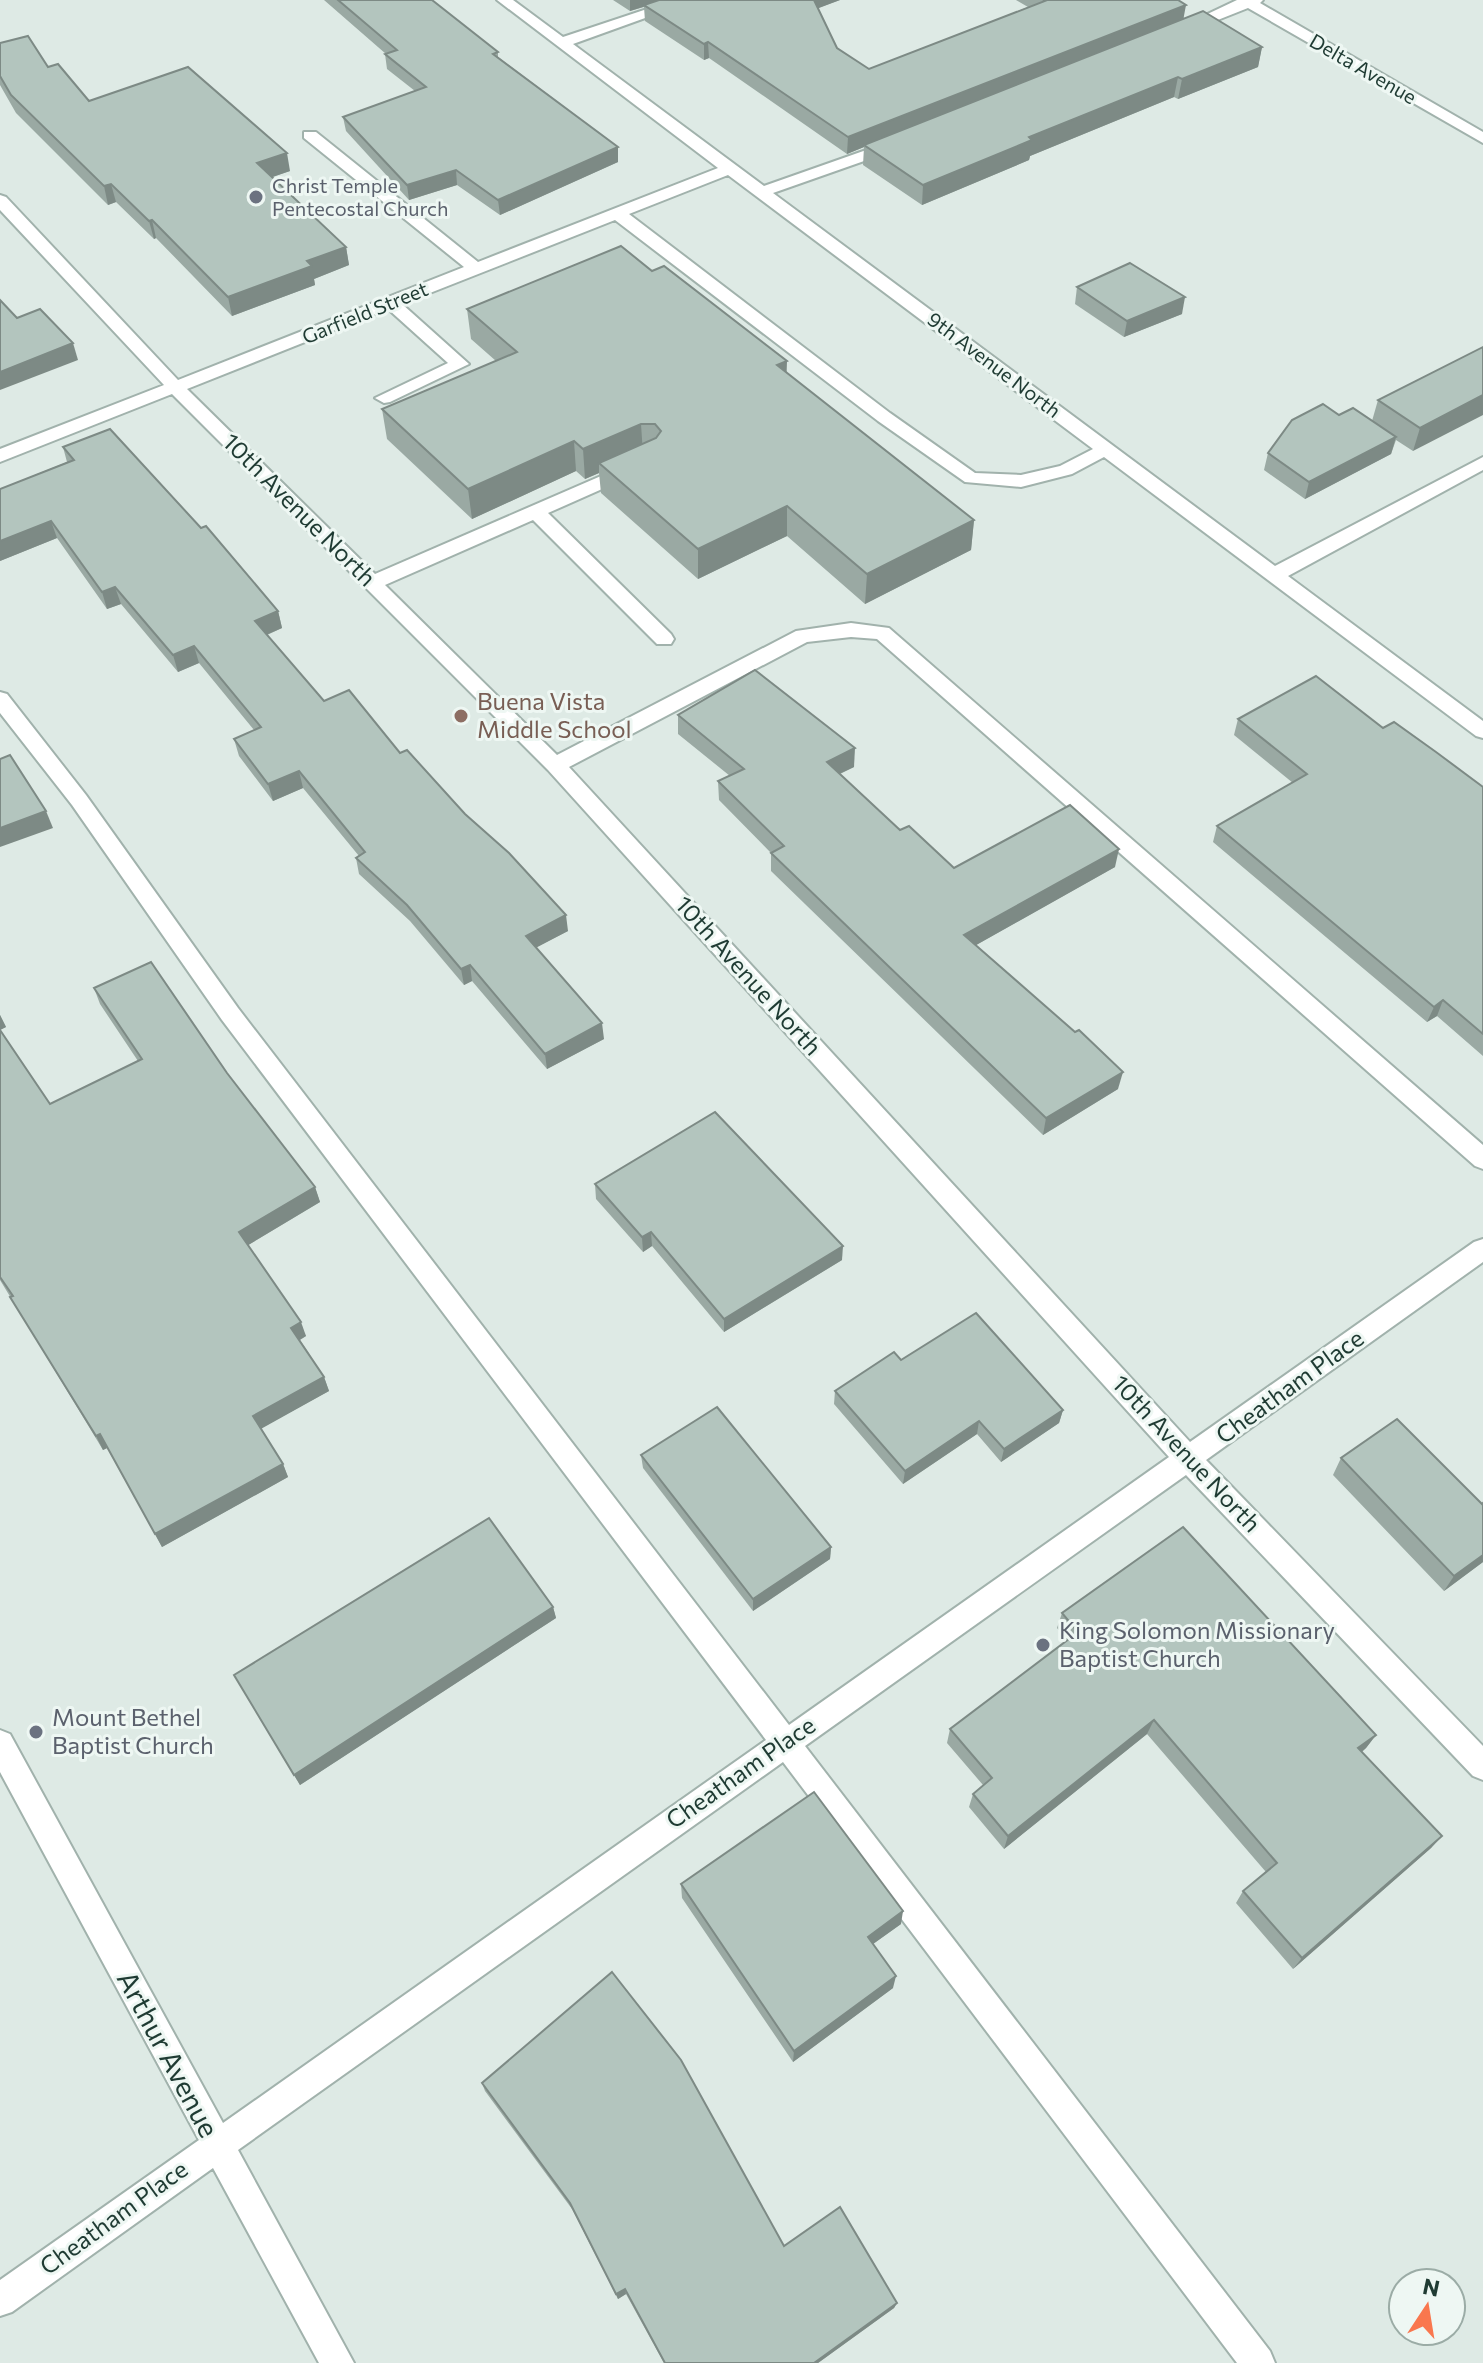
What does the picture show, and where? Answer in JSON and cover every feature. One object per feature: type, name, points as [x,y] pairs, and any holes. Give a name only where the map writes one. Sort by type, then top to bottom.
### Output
[{"type":"street","name":"9th Avenue North","points":[[504,0],[1483,731]]},
{"type":"street","points":[[561,43],[688,0]]},
{"type":"street","points":[[1165,37],[1249,1]]},
{"type":"street","name":"Delta Avenue","points":[[1249,1],[1483,138]]},
{"type":"street","points":[[310,135],[476,269]]},
{"type":"street","points":[[762,192],[904,141]]},
{"type":"street","name":"Garfield Street","points":[[0,456],[729,169]]},
{"type":"street","name":"10th Avenue North","points":[[0,200],[176,388],[555,765],[1189,1460],[1483,1766]]},
{"type":"street","points":[[616,213],[884,417],[971,478],[1021,481],[1066,470],[1106,449]]},
{"type":"street","points":[[384,398],[460,364],[391,303]]},
{"type":"street","points":[[372,583],[650,461]]},
{"type":"street","points":[[1274,575],[1483,463]]},
{"type":"street","points":[[535,511],[664,639]]},
{"type":"street","points":[[555,765],[803,636],[851,630],[882,633],[1483,1159]]},
{"type":"street","points":[[0,699],[79,800],[230,1014],[1258,2363]]},
{"type":"street","name":"Cheatham Place","points":[[0,2300],[1483,1249]]},
{"type":"street","name":"Arthur Avenue","points":[[0,1744],[337,2363]]},
{"type":"building","points":[[338,0],[432,0],[498,52],[493,54],[618,147],[498,200],[456,170],[407,185],[343,117],[426,87],[385,54],[397,50]]},
{"type":"building","points":[[659,0],[814,0],[837,48],[869,69],[1043,0],[1178,0],[1186,5],[848,137],[708,42],[704,44],[644,5]]},
{"type":"building","points":[[1203,11],[1262,47],[1029,137],[1032,140],[923,185],[864,145]]},
{"type":"building","points":[[28,36],[48,67],[58,64],[89,101],[188,67],[287,153],[257,163],[346,247],[307,261],[312,266],[228,297],[152,220],[149,221],[111,184],[104,186],[11,95],[0,76],[0,43]]},
{"type":"building","points":[[621,246],[652,271],[664,266],[787,361],[777,365],[974,520],[867,574],[787,506],[698,549],[599,463],[656,438],[661,431],[655,424],[641,424],[583,449],[574,441],[468,489],[382,409],[517,352],[467,309]]},
{"type":"building","points":[[1130,263],[1185,297],[1127,321],[1077,287]]},
{"type":"building","points":[[0,300],[17,318],[40,309],[73,343],[0,372]]},
{"type":"building","points":[[1483,347],[1483,395],[1420,428],[1378,400]]},
{"type":"building","points":[[1323,404],[1339,415],[1353,408],[1396,437],[1309,482],[1268,453],[1292,420]]},
{"type":"building","points":[[110,429],[201,528],[206,526],[278,611],[255,621],[324,701],[349,690],[400,753],[407,750],[465,814],[509,853],[566,915],[526,936],[602,1023],[545,1054],[470,965],[461,969],[407,905],[356,858],[365,852],[299,771],[268,784],[234,739],[261,727],[194,646],[173,655],[115,587],[102,592],[51,521],[0,541],[0,489],[74,460],[63,447]]},
{"type":"building","points":[[755,670],[855,748],[827,762],[900,830],[909,826],[954,868],[1070,805],[1119,849],[964,935],[1075,1032],[1079,1030],[1123,1072],[1046,1118],[771,853],[784,846],[718,781],[744,769],[678,715]]},
{"type":"building","points":[[1316,676],[1383,728],[1394,722],[1483,787],[1483,1034],[1443,1000],[1434,1007],[1217,826],[1307,774],[1238,719]]},
{"type":"building","points":[[10,755],[46,811],[0,828],[0,759]]},
{"type":"building","points":[[151,962],[227,1073],[315,1187],[239,1232],[301,1322],[291,1328],[324,1377],[253,1416],[283,1464],[155,1534],[100,1434],[96,1436],[0,1277],[0,1030],[50,1104],[142,1059],[94,988]]},
{"type":"building","points":[[715,1112],[843,1246],[724,1319],[651,1232],[642,1237],[595,1184]]},
{"type":"building","points":[[976,1313],[1063,1410],[1004,1449],[979,1421],[905,1471],[835,1391],[894,1352],[901,1360]]},
{"type":"building","points":[[717,1407],[831,1547],[753,1599],[641,1455]]},
{"type":"building","points":[[1397,1419],[1483,1503],[1483,1555],[1454,1576],[1341,1458]]},
{"type":"building","points":[[489,1518],[553,1607],[294,1775],[234,1675]]},
{"type":"building","points":[[1183,1527],[1376,1735],[1358,1748],[1442,1836],[1302,1958],[1243,1891],[1277,1863],[1154,1720],[1008,1836],[973,1794],[992,1778],[950,1729],[1078,1632],[1062,1613]]},
{"type":"building","points":[[814,1792],[903,1911],[868,1937],[896,1976],[794,2051],[681,1884]]},
{"type":"building","points":[[612,1972],[681,2060],[784,2246],[840,2207],[897,2303],[814,2363],[665,2363],[625,2289],[616,2294],[570,2203],[482,2083]]},
{"type":"place","name":"Christ Temple Pentecostal Church","points":[[256,197]]},
{"type":"place","name":"Buena Vista Middle School","points":[[461,716]]},
{"type":"place","name":"King Solomon Missionary Baptist Church","points":[[1043,1645]]},
{"type":"place","name":"Mount Bethel Baptist Church","points":[[36,1732]]}]
